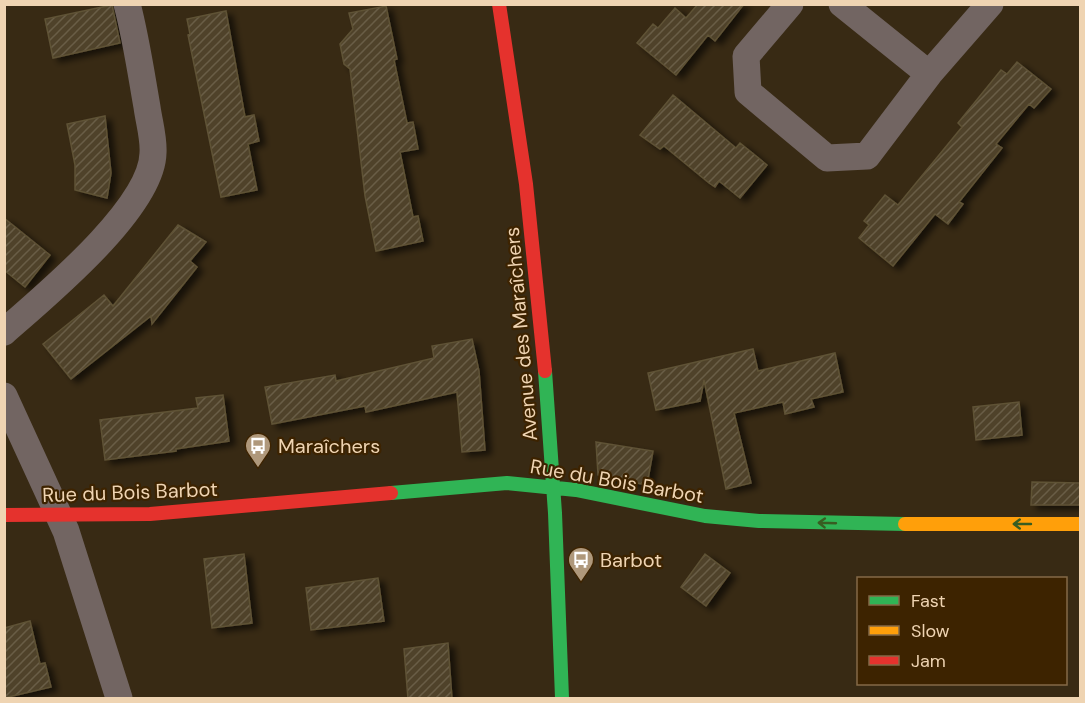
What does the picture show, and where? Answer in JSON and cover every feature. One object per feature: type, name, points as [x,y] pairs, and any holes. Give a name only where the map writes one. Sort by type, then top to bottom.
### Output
[{"type":"street","points":[[4,332],[48,294],[111,231],[146,181],[154,153],[127,4]]},
{"type":"street","name":"Avenue des Maraîchers","points":[[499,4],[527,179],[554,487],[562,699]]},
{"type":"street","points":[[790,4],[746,56],[748,92],[827,158],[867,156],[929,74],[990,4]]},
{"type":"street","points":[[842,4],[929,74]]},
{"type":"street","points":[[4,396],[60,514],[119,699]]},
{"type":"street","name":"Rue du Bois Barbot","points":[[4,515],[150,514],[507,483],[554,487],[705,516],[759,521],[1080,525]]},
{"type":"building","points":[[698,4],[744,4],[715,41],[708,35],[676,75],[637,43],[653,24],[658,28],[675,8],[686,18]]},
{"type":"building","points":[[112,5],[120,43],[53,58],[45,19]]},
{"type":"building","points":[[386,6],[407,123],[413,122],[418,149],[400,152],[413,217],[418,216],[423,241],[376,251],[365,196],[350,69],[344,64],[340,44],[353,29],[349,13]]},
{"type":"building","points":[[226,11],[245,117],[254,115],[259,141],[248,144],[257,190],[221,197],[188,35],[190,34],[187,19]]},
{"type":"building","points":[[1017,62],[1051,89],[1034,108],[1029,104],[996,144],[1002,148],[959,202],[963,204],[948,224],[935,214],[893,266],[859,238],[869,225],[864,221],[885,195],[898,205],[962,127],[958,123],[1001,70],[1007,74]]},
{"type":"building","points":[[673,95],[736,148],[740,143],[767,165],[740,198],[719,181],[715,187],[664,146],[660,149],[640,135]]},
{"type":"building","points":[[105,116],[111,173],[107,198],[75,190],[75,165],[67,124]]},
{"type":"building","points":[[4,218],[50,255],[25,287],[4,270]]},
{"type":"building","points":[[178,225],[206,242],[190,261],[197,267],[152,324],[151,316],[71,379],[43,344],[104,295],[113,306]]},
{"type":"building","points":[[472,339],[479,371],[485,450],[462,452],[457,392],[366,412],[365,406],[272,424],[265,387],[335,375],[336,381],[434,358],[432,346]]},
{"type":"building","points":[[753,349],[758,371],[835,353],[843,392],[811,399],[814,407],[785,414],[783,402],[734,413],[751,483],[726,489],[704,380],[700,401],[656,410],[648,373]]},
{"type":"building","points":[[223,395],[229,441],[176,449],[176,451],[105,460],[100,420],[198,408],[196,398]]},
{"type":"building","points":[[1019,402],[1022,435],[976,440],[973,407]]},
{"type":"building","points":[[596,442],[653,451],[647,485],[598,475]]},
{"type":"building","points":[[1032,482],[1080,483],[1080,505],[1031,505]]},
{"type":"building","points":[[244,554],[252,623],[212,628],[204,559]]},
{"type":"building","points":[[705,554],[730,573],[706,606],[681,587]]},
{"type":"building","points":[[378,578],[384,621],[311,630],[306,588]]},
{"type":"building","points":[[30,621],[40,664],[45,663],[51,687],[4,698],[4,628]]},
{"type":"building","points":[[448,643],[452,699],[408,699],[404,649]]},
{"type":"traffic: fast","points":[[545,371],[555,513],[562,698]]},
{"type":"traffic: fast","points":[[391,493],[507,483],[576,490],[705,516],[759,521],[905,524]]},
{"type":"traffic: slow","points":[[905,524],[1080,524]]},
{"type":"traffic: jam","points":[[499,4],[526,184],[545,371]]},
{"type":"traffic: jam","points":[[4,515],[150,514],[391,493]]},
{"type":"place","name":"Maraîchers","points":[[258,469]]},
{"type":"place","name":"Barbot","points":[[581,583]]}]
